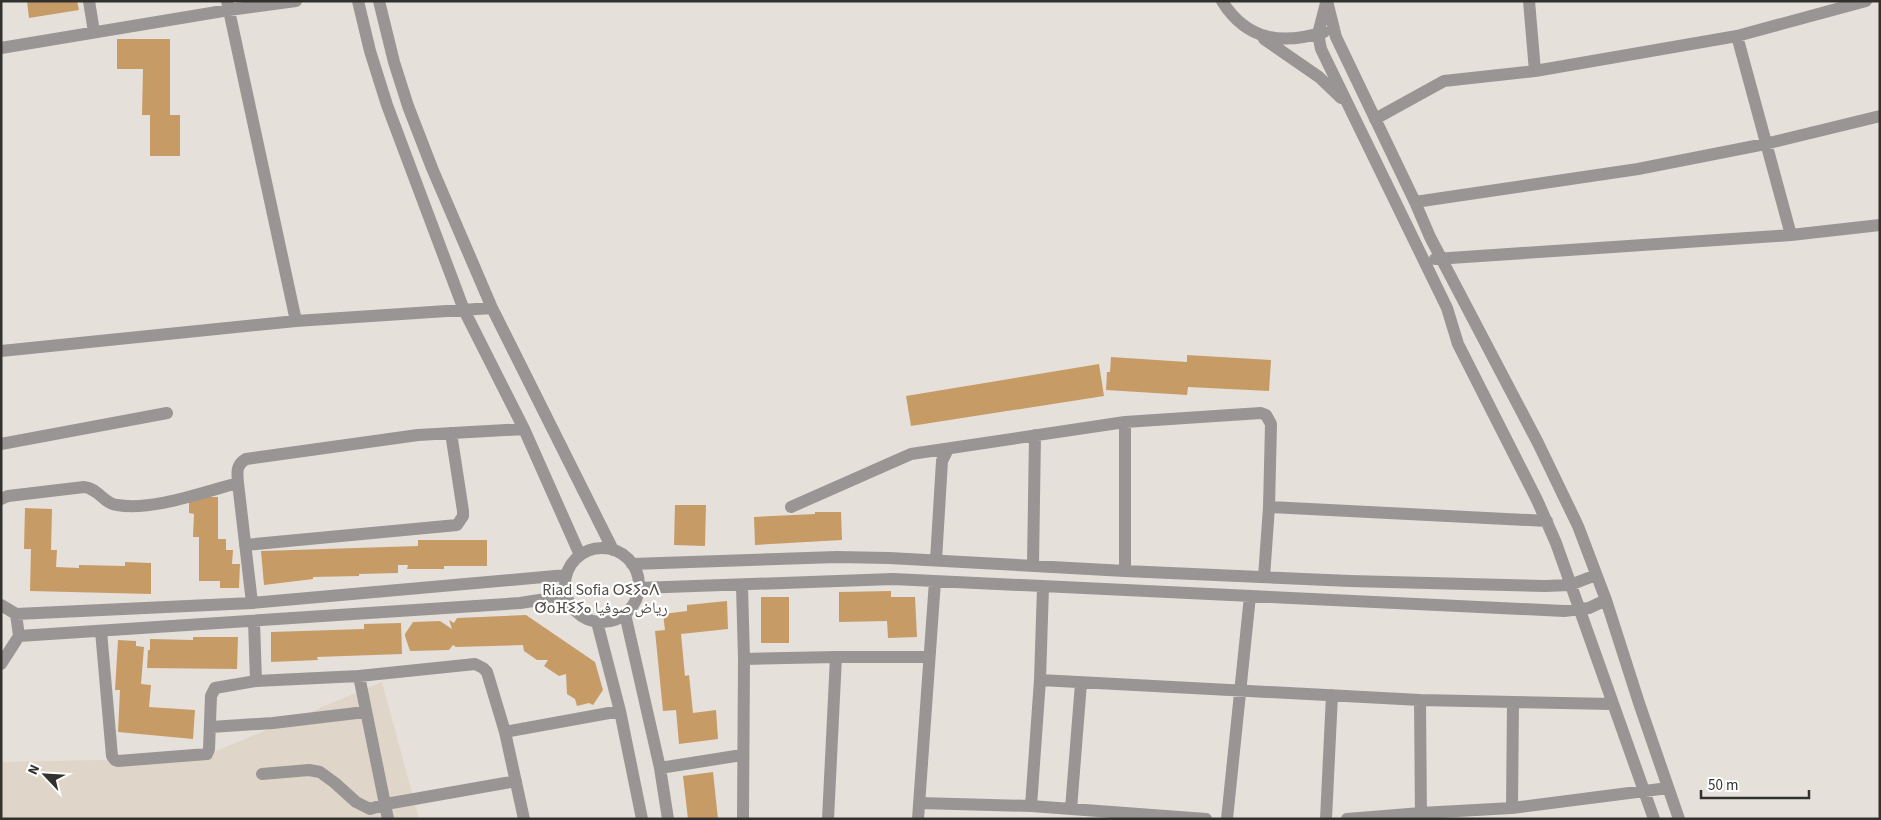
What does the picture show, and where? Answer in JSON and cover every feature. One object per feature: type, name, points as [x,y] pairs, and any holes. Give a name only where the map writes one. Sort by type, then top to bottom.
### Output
[{"type":"street","points":[[89,1],[94,32]]},
{"type":"street","points":[[1,48],[94,32],[228,5],[296,1]]},
{"type":"street","points":[[358,1],[370,51],[387,105],[464,310],[524,430],[580,555]]},
{"type":"street","points":[[379,1],[394,62],[408,106],[432,168],[492,308],[613,550]]},
{"type":"street","points":[[1222,1],[1242,25],[1319,77],[1347,105]]},
{"type":"street","points":[[1654,819],[1547,521],[1458,344],[1447,308],[1321,49],[1318,34],[1327,1],[1336,37],[1441,259],[1559,484],[1578,526],[1606,600],[1679,819]]},
{"type":"street","points":[[1529,1],[1535,71]]},
{"type":"street","points":[[1375,119],[1444,81],[1535,71],[1738,36],[1866,1]]},
{"type":"street","points":[[228,5],[296,321]]},
{"type":"street","points":[[1256,34],[1278,39],[1318,34],[1334,29]]},
{"type":"street","points":[[1738,36],[1765,144],[1791,235]]},
{"type":"street","points":[[1415,202],[1638,169],[1765,144],[1880,116]]},
{"type":"street","points":[[1422,260],[1791,235],[1880,225]]},
{"type":"street","points":[[1,351],[296,321],[492,308]]},
{"type":"street","points":[[1,444],[167,413]]},
{"type":"street","points":[[791,507],[911,454],[1125,422],[1261,413],[1270,419],[1271,424],[1269,507],[1264,576]]},
{"type":"street","points":[[1125,422],[1125,571]]},
{"type":"street","points":[[252,602],[238,483],[238,467],[246,459],[406,436],[524,430]]},
{"type":"street","points":[[245,545],[457,525],[463,516],[463,511],[452,433]]},
{"type":"street","points":[[1033,566],[1035,435]]},
{"type":"street","points":[[936,560],[942,462],[948,449]]},
{"type":"street","points":[[1,499],[8,496],[84,488],[95,490],[117,506],[160,504],[238,483]]},
{"type":"street","points":[[1269,507],[1547,521]]},
{"type":"street","points":[[596,549],[613,550],[624,555],[638,575],[639,588],[634,602],[625,614],[612,621],[597,622],[584,618],[573,608],[566,596],[566,575],[580,555],[596,549]]},
{"type":"street","points":[[632,564],[837,557],[936,560],[1125,571],[1545,586],[1570,584],[1596,575]]},
{"type":"street","points":[[1,605],[16,614],[252,602],[566,575]]},
{"type":"street","points":[[639,588],[742,586],[892,579],[1579,610],[1589,608],[1606,600]]},
{"type":"street","points":[[918,819],[928,657],[935,581]]},
{"type":"street","points":[[742,586],[744,659],[743,819]]},
{"type":"street","points":[[1031,806],[1040,680],[1043,587]]},
{"type":"street","points":[[19,636],[520,603],[566,596]]},
{"type":"street","points":[[1226,819],[1250,596]]},
{"type":"street","points":[[1,664],[19,636],[16,614]]},
{"type":"street","points":[[625,614],[660,768],[668,819]]},
{"type":"street","points":[[254,620],[256,681]]},
{"type":"street","points":[[597,622],[620,711],[642,819]]},
{"type":"street","points":[[101,630],[112,756],[115,760],[205,755],[209,749],[211,696],[215,688],[256,681],[359,676],[479,665],[487,672],[505,732],[524,819]]},
{"type":"street","points":[[828,819],[836,657]]},
{"type":"street","points":[[744,659],[928,657]]},
{"type":"street","points":[[359,676],[388,819]]},
{"type":"street","points":[[1040,680],[1420,700],[1612,704]]},
{"type":"street","points":[[1071,809],[1081,683]]},
{"type":"street","points":[[1326,819],[1332,695]]},
{"type":"street","points":[[1420,700],[1421,816]]},
{"type":"street","points":[[1512,808],[1513,703]]},
{"type":"street","points":[[505,732],[620,711]]},
{"type":"street","points":[[211,727],[273,723],[365,712]]},
{"type":"street","points":[[660,768],[742,755]]},
{"type":"street","points":[[262,774],[309,770],[320,772],[356,802],[370,809],[386,804],[516,781]]},
{"type":"street","points":[[1347,819],[1421,816],[1512,808],[1668,788]]},
{"type":"street","points":[[919,803],[1031,806],[1132,816],[1206,819]]},
{"type":"shaded area","points":[[382,682],[419,819],[1,819],[1,762],[199,758]]},
{"type":"building","points":[[27,1],[77,1],[79,10],[29,18]]},
{"type":"building","points":[[117,39],[170,39],[170,115],[180,115],[180,156],[150,156],[150,115],[142,115],[143,69],[117,69]]},
{"type":"building","points":[[1187,355],[1271,360],[1269,391],[1188,387],[1187,395],[1106,390],[1107,372],[1110,372],[1111,357],[1187,362]]},
{"type":"building","points":[[1099,364],[1104,396],[911,426],[906,396]]},
{"type":"building","points":[[189,497],[218,497],[218,539],[226,539],[226,550],[233,550],[232,564],[240,564],[239,588],[220,588],[220,581],[199,581],[199,537],[193,537],[194,514],[189,513]]},
{"type":"building","points":[[675,505],[706,505],[705,546],[674,545]]},
{"type":"building","points":[[25,508],[52,509],[51,550],[57,550],[56,567],[79,568],[79,565],[125,566],[125,562],[151,563],[151,594],[30,591],[31,549],[24,549]]},
{"type":"building","points":[[815,512],[841,512],[842,540],[755,545],[754,517],[815,514]]},
{"type":"building","points":[[418,540],[487,540],[487,566],[444,566],[444,569],[407,569],[408,565],[398,565],[398,573],[313,577],[313,579],[264,585],[261,551],[418,546]]},
{"type":"building","points":[[891,591],[891,597],[915,597],[917,637],[888,638],[887,621],[839,622],[839,592]]},
{"type":"building","points":[[761,597],[789,597],[789,643],[761,643]]},
{"type":"building","points":[[727,601],[728,629],[681,634],[685,676],[689,675],[693,713],[716,710],[718,739],[679,744],[676,710],[663,711],[655,631],[665,630],[663,614],[687,611],[687,605]]},
{"type":"building","points":[[526,615],[595,662],[603,690],[593,705],[589,703],[577,706],[575,699],[567,694],[566,674],[559,676],[544,666],[548,660],[537,660],[524,651],[523,645],[456,647],[453,645],[449,650],[410,651],[405,636],[413,622],[440,621],[452,629],[449,620],[454,623],[457,618]]},
{"type":"building","points":[[401,623],[402,654],[317,657],[318,660],[271,662],[271,632],[364,629],[364,624]]},
{"type":"building","points":[[193,637],[238,637],[237,669],[147,668],[150,639],[193,640]]},
{"type":"building","points":[[118,640],[136,641],[136,646],[144,647],[141,684],[151,685],[149,707],[195,710],[193,739],[118,732],[120,690],[115,690]]},
{"type":"building","points":[[713,772],[718,819],[688,819],[683,776]]},
{"type":"district","name":"Riad Sofia ⵔⵉⵢⴰⴷ ⵚoⴼⵉⵢⴰ رياض صوفيا","points":[[601,599]]}]
